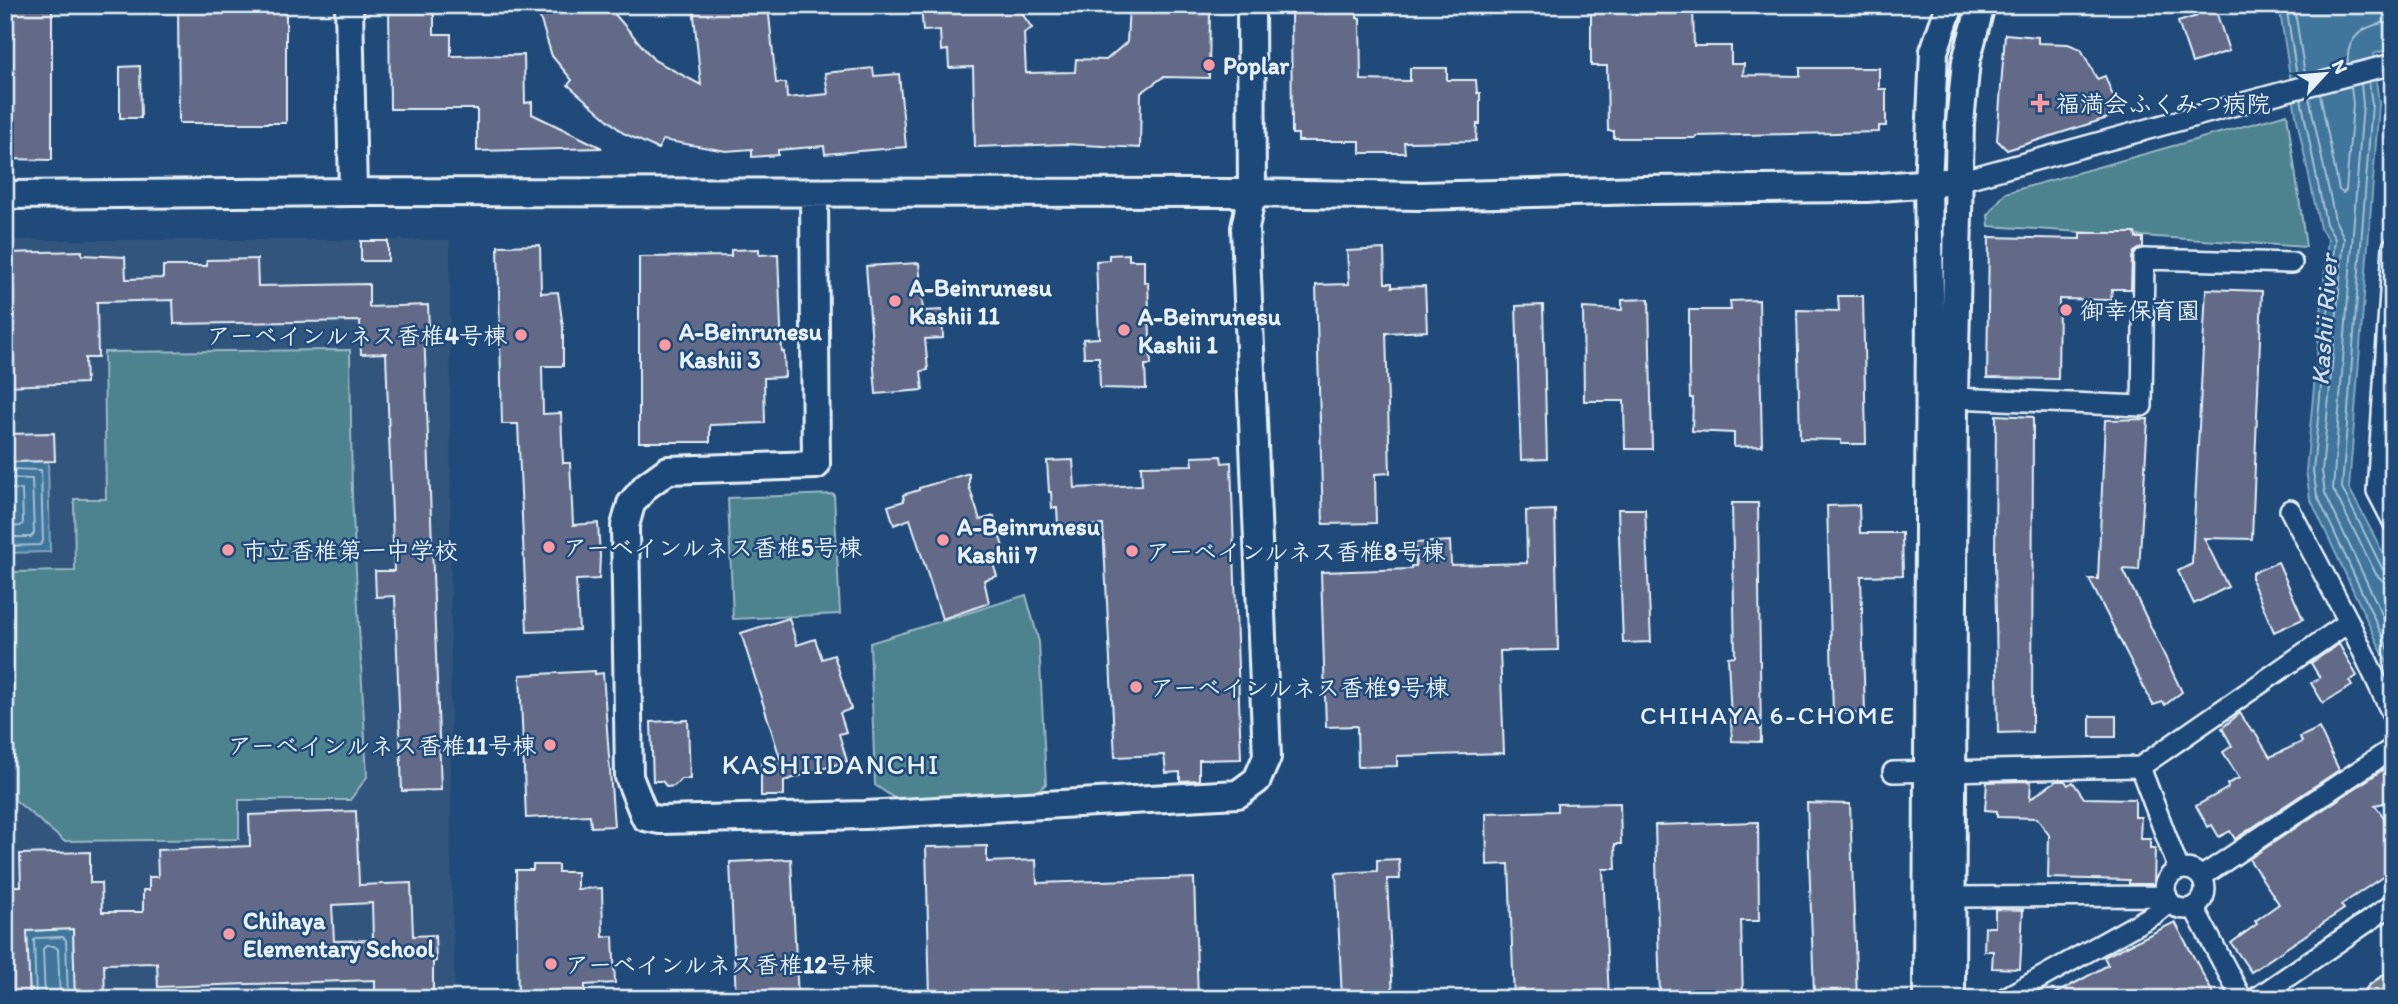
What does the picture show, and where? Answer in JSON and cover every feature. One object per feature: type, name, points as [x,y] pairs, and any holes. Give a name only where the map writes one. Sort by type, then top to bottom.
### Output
[{"type":"highway","points":[[2382,999],[2393,991]]},
{"type":"street","points":[[349,5],[353,192]]},
{"type":"street","points":[[814,194],[816,465],[668,470],[646,486],[631,504],[625,526],[629,777],[645,817],[660,820],[865,815],[1238,794],[1257,780],[1268,757],[1245,228],[1252,193],[1251,5]]},
{"type":"street","points":[[1950,5],[1934,51],[1928,185],[1941,771],[1952,897],[1951,999]]},
{"type":"street","points":[[1927,999],[1941,771],[1960,123],[1966,61],[1981,5]]},
{"type":"street","points":[[5,195],[353,192],[1252,193],[1419,196],[1928,185],[1959,181],[2393,64]]},
{"type":"street","points":[[2393,247],[2377,491],[2393,522]]},
{"type":"street","points":[[1954,398],[2143,406],[2144,259],[2292,263]]},
{"type":"street","points":[[2290,510],[2350,622],[2393,716]]},
{"type":"street","points":[[1894,772],[2140,767],[2350,622]]},
{"type":"street","points":[[2201,877],[2393,748]]},
{"type":"street","points":[[2140,767],[2179,870]]},
{"type":"street","points":[[1952,897],[2168,899],[2181,909],[2194,908],[2203,900],[2205,894],[2201,877],[2191,870],[2179,870],[2169,878],[2166,890],[2168,899]]},
{"type":"street","points":[[2003,999],[2155,914],[2168,899]]},
{"type":"street","points":[[2255,999],[2393,904]]},
{"type":"street","points":[[2194,908],[2242,999]]},
{"type":"shaded area","name":"市立香椎第一中学校","points":[[5,240],[450,240],[451,859],[455,999],[5,999]]},
{"type":"green space","points":[[2287,114],[2306,247],[1989,226],[1988,215],[2005,193]]},
{"type":"green space","points":[[350,350],[352,496],[367,777],[350,800],[239,800],[239,839],[64,841],[15,800],[12,572],[75,571],[74,499],[106,499],[104,352]]},
{"type":"green space","points":[[834,494],[840,614],[733,619],[728,498]]},
{"type":"green space","points":[[1026,595],[1039,642],[1046,784],[1033,795],[894,798],[875,785],[870,643]]},
{"type":"water","name":"Kashii River","points":[[2279,5],[2393,5],[2393,48],[2373,54],[2379,104],[2349,488],[2393,572],[2393,676],[2310,498],[2306,471],[2328,239],[2320,228],[2296,115]]},
{"type":"water","points":[[48,461],[50,552],[5,553],[5,462]]},
{"type":"water","points":[[73,929],[75,999],[30,999],[27,931]]},
{"type":"building","points":[[7,5],[52,5],[52,160],[8,159]]},
{"type":"building","points":[[178,5],[286,5],[286,123],[179,123]]},
{"type":"building","points":[[389,5],[434,5],[434,34],[451,34],[451,56],[524,55],[525,103],[532,102],[532,114],[602,148],[477,151],[477,109],[390,109]]},
{"type":"building","points":[[536,5],[607,5],[654,60],[701,85],[693,5],[768,5],[776,83],[786,83],[787,98],[828,94],[825,73],[873,68],[874,76],[899,74],[906,147],[825,154],[824,146],[778,150],[778,155],[752,157],[752,149],[726,151],[663,140],[658,149],[623,133],[568,85],[572,80],[552,56]]},
{"type":"building","points":[[921,5],[1016,5],[1032,28],[1024,33],[1026,73],[1075,72],[1076,59],[1106,60],[1127,42],[1129,5],[1204,5],[1204,11],[1210,11],[1209,78],[1163,77],[1141,93],[1140,148],[1065,144],[975,147],[973,67],[949,68],[948,50],[941,51],[940,30],[923,31]]},
{"type":"building","points":[[1291,5],[1344,5],[1344,12],[1357,12],[1357,18],[1360,18],[1361,80],[1410,81],[1410,68],[1447,68],[1447,80],[1476,80],[1477,93],[1480,93],[1480,124],[1477,124],[1476,141],[1404,142],[1405,153],[1360,153],[1360,141],[1298,141],[1298,134],[1292,134]]},
{"type":"building","points":[[1591,5],[1693,5],[1694,46],[1731,46],[1731,64],[1744,64],[1743,75],[1800,76],[1800,68],[1879,68],[1879,89],[1886,89],[1886,126],[1879,126],[1879,132],[1614,138],[1614,131],[1608,131],[1607,66],[1591,66]]},
{"type":"building","points":[[2193,5],[2214,5],[2229,51],[2192,63],[2178,22],[2197,16]]},
{"type":"building","points":[[2005,34],[2038,37],[2038,43],[2068,44],[2081,49],[2097,79],[2105,76],[2120,114],[2007,150],[1997,140]]},
{"type":"building","points":[[140,66],[141,118],[120,118],[120,67]]},
{"type":"building","points":[[2080,233],[2135,233],[2136,238],[2143,238],[2143,247],[2134,252],[2132,258],[2131,289],[2112,289],[2111,300],[2059,299],[2058,379],[1987,378],[1989,237],[2080,239]]},
{"type":"building","points":[[361,241],[388,241],[388,261],[361,261]]},
{"type":"building","points":[[540,245],[541,293],[558,292],[563,327],[563,366],[542,366],[543,414],[561,413],[563,463],[570,463],[573,525],[598,523],[600,556],[599,579],[576,580],[579,630],[527,632],[518,424],[502,424],[498,246]]},
{"type":"building","points":[[759,249],[759,255],[778,254],[785,377],[764,378],[765,423],[710,425],[710,442],[639,442],[639,257],[731,256],[731,250]]},
{"type":"building","points":[[1384,249],[1385,283],[1392,283],[1392,287],[1425,286],[1427,331],[1386,333],[1390,473],[1375,474],[1376,523],[1323,524],[1316,285],[1349,284],[1347,251]]},
{"type":"building","points":[[82,251],[82,255],[125,257],[126,279],[163,278],[163,266],[207,266],[207,260],[257,259],[258,286],[369,284],[369,307],[428,305],[429,329],[424,329],[441,790],[402,791],[395,596],[376,597],[375,571],[394,571],[386,353],[361,354],[360,321],[174,324],[173,300],[97,302],[98,358],[85,358],[86,383],[5,386],[5,253]]},
{"type":"building","name":"A-Beinrunesu Kashii 1","points":[[1129,254],[1129,260],[1144,260],[1144,282],[1148,282],[1151,365],[1145,365],[1146,389],[1100,388],[1099,357],[1084,357],[1083,339],[1099,338],[1096,261],[1109,260],[1109,255]]},
{"type":"building","name":"A-Beinrunesu Kashii 11","points":[[919,263],[923,311],[942,310],[943,338],[925,339],[928,370],[921,371],[923,390],[876,394],[866,266]]},
{"type":"building","points":[[2206,289],[2262,291],[2252,539],[2204,538],[2228,587],[2194,604],[2178,571],[2192,564]]},
{"type":"building","points":[[1838,296],[1863,296],[1866,444],[1841,444],[1841,440],[1800,439],[1797,310],[1839,311]]},
{"type":"building","points":[[1649,299],[1652,449],[1625,449],[1624,401],[1584,401],[1583,308],[1622,310],[1622,300]]},
{"type":"building","points":[[1759,300],[1762,446],[1734,447],[1734,433],[1692,431],[1689,310],[1731,310],[1730,301]]},
{"type":"building","points":[[1543,305],[1547,459],[1521,460],[1516,306]]},
{"type":"building","points":[[1996,415],[2033,417],[2032,732],[1998,733]]},
{"type":"building","points":[[2148,419],[2139,570],[2123,569],[2182,692],[2165,705],[2163,702],[2153,705],[2089,579],[2098,579],[2105,420]]},
{"type":"building","points":[[54,433],[55,461],[5,462],[5,434]]},
{"type":"building","points":[[1221,456],[1222,463],[1231,462],[1241,759],[1199,760],[1199,780],[1180,781],[1180,772],[1166,773],[1164,755],[1115,757],[1103,525],[1058,527],[1057,508],[1052,508],[1049,492],[1047,461],[1073,460],[1075,488],[1142,485],[1141,466],[1193,465],[1192,457]]},
{"type":"building","name":"A-Beinrunesu Kashii 7","points":[[969,473],[969,486],[980,520],[994,516],[1005,554],[991,558],[997,576],[984,580],[989,603],[942,619],[910,519],[894,525],[888,506],[904,501],[903,495],[919,488]]},
{"type":"building","points":[[1732,503],[1758,503],[1761,742],[1732,741],[1728,657],[1735,656]]},
{"type":"building","points":[[1859,505],[1860,533],[1902,533],[1903,575],[1861,576],[1865,713],[1833,714],[1827,506]]},
{"type":"building","points":[[1618,509],[1645,509],[1651,642],[1623,643]]},
{"type":"building","points":[[1555,510],[1558,650],[1500,651],[1504,753],[1397,756],[1397,766],[1358,767],[1357,726],[1326,727],[1321,572],[1411,569],[1411,566],[1416,566],[1415,543],[1450,541],[1451,565],[1527,563],[1526,511]]},
{"type":"building","points":[[2278,562],[2303,619],[2274,632],[2252,581],[2252,573]]},
{"type":"building","points":[[789,618],[797,645],[815,639],[822,659],[834,655],[851,709],[840,713],[846,732],[839,734],[847,761],[784,781],[784,796],[761,796],[761,758],[780,758],[741,633]]},
{"type":"building","points":[[2339,644],[2357,676],[2349,681],[2352,686],[2323,703],[2311,683],[2320,678],[2311,663]]},
{"type":"building","name":"アーベインルネス香椎11号棟","points":[[595,671],[595,674],[603,673],[614,826],[591,827],[590,815],[526,818],[520,675]]},
{"type":"building","points":[[2240,713],[2270,757],[2302,742],[2300,737],[2319,728],[2339,770],[2235,839],[2230,831],[2219,837],[2212,825],[2208,827],[2196,806],[2228,788],[2227,784],[2239,778],[2223,752],[2232,746],[2222,728]]},
{"type":"building","points":[[2090,716],[2116,716],[2116,737],[2090,737]]},
{"type":"building","points":[[688,720],[690,779],[681,779],[674,786],[667,787],[662,781],[653,781],[651,722]]},
{"type":"building","points":[[2393,763],[2393,801],[2375,805],[2393,830],[2393,870],[2341,905],[2344,909],[2251,972],[2231,943],[2279,904],[2249,859]]},
{"type":"building","points":[[2031,781],[2030,799],[2056,781],[2065,781],[2068,785],[2073,782],[2084,798],[2135,799],[2135,817],[2141,817],[2140,839],[2150,839],[2150,848],[2155,848],[2154,884],[2129,884],[2129,880],[2048,878],[2049,835],[2037,818],[1997,817],[1997,811],[1985,810],[1987,782]]},
{"type":"building","points":[[1620,803],[1621,844],[1615,844],[1616,869],[1603,869],[1609,999],[1514,999],[1509,864],[1487,865],[1486,813],[1557,811],[1557,804]]},
{"type":"building","points":[[1807,803],[1850,804],[1857,999],[1836,999],[1836,992],[1814,993]]},
{"type":"building","name":"Chihaya Elementary School","points":[[356,811],[359,885],[411,883],[413,936],[435,935],[433,993],[416,994],[416,999],[375,999],[375,980],[158,987],[157,963],[104,964],[105,999],[75,999],[73,929],[27,931],[30,999],[5,999],[5,886],[21,886],[20,854],[90,852],[90,883],[101,883],[102,912],[143,912],[143,890],[149,890],[149,877],[158,877],[157,850],[250,846],[249,815]],"holes":[[[372,903],[373,940],[334,941],[332,905]]]},
{"type":"building","points":[[1758,822],[1759,921],[1741,921],[1743,999],[1660,999],[1655,825]]},
{"type":"building","points":[[987,846],[987,862],[1036,860],[1037,883],[1194,878],[1198,999],[930,999],[926,847]]},
{"type":"building","points":[[791,859],[798,999],[736,999],[730,862]]},
{"type":"building","points":[[1399,859],[1400,879],[1387,879],[1393,999],[1342,999],[1336,873],[1377,871],[1377,860]]},
{"type":"building","name":"アーベインルネス香椎12号棟","points":[[533,865],[558,865],[558,872],[577,872],[577,889],[602,888],[603,937],[613,936],[615,983],[585,985],[585,999],[518,999],[516,870],[533,870]]},
{"type":"building","points":[[1995,909],[2023,910],[2020,969],[1992,968],[1993,951],[1984,951],[1985,927],[1995,927]]},
{"type":"building","points":[[2175,922],[2216,999],[2046,999],[2108,965],[2104,957]]},
{"type":"place","name":"Poplar","points":[[1209,65]]},
{"type":"place","name":"福満会ふくみつ病院","points":[[2040,103]]},
{"type":"place","name":"A-Beinrunesu Kashii 11","points":[[895,301]]},
{"type":"place","name":"御幸保育園","points":[[2066,310]]},
{"type":"place","name":"A-Beinrunesu Kashii 1","points":[[1124,330]]},
{"type":"place","name":"アーベインルネス香椎4号棟","points":[[521,335]]},
{"type":"place","name":"A-Beinrunesu Kashii 3","points":[[665,345]]},
{"type":"place","name":"A-Beinrunesu Kashii 7","points":[[943,540]]},
{"type":"place","name":"アーベインルネス香椎5号棟","points":[[549,547]]},
{"type":"place","name":"市立香椎第一中学校","points":[[228,550]]},
{"type":"place","name":"アーベインルネス香椎8号棟","points":[[1132,551]]},
{"type":"place","name":"アーベインルネス香椎9号棟","points":[[1136,687]]},
{"type":"place","name":"アーベインルネス香椎11号棟","points":[[550,745]]},
{"type":"place","name":"Chihaya Elementary School","points":[[229,934]]},
{"type":"place","name":"アーベインルネス香椎12号棟","points":[[551,964]]},
{"type":"district","name":"CHIHAYA 6-CHOME","points":[[1768,715]]},
{"type":"district","name":"KASHIIDANCHI","points":[[831,764]]}]
